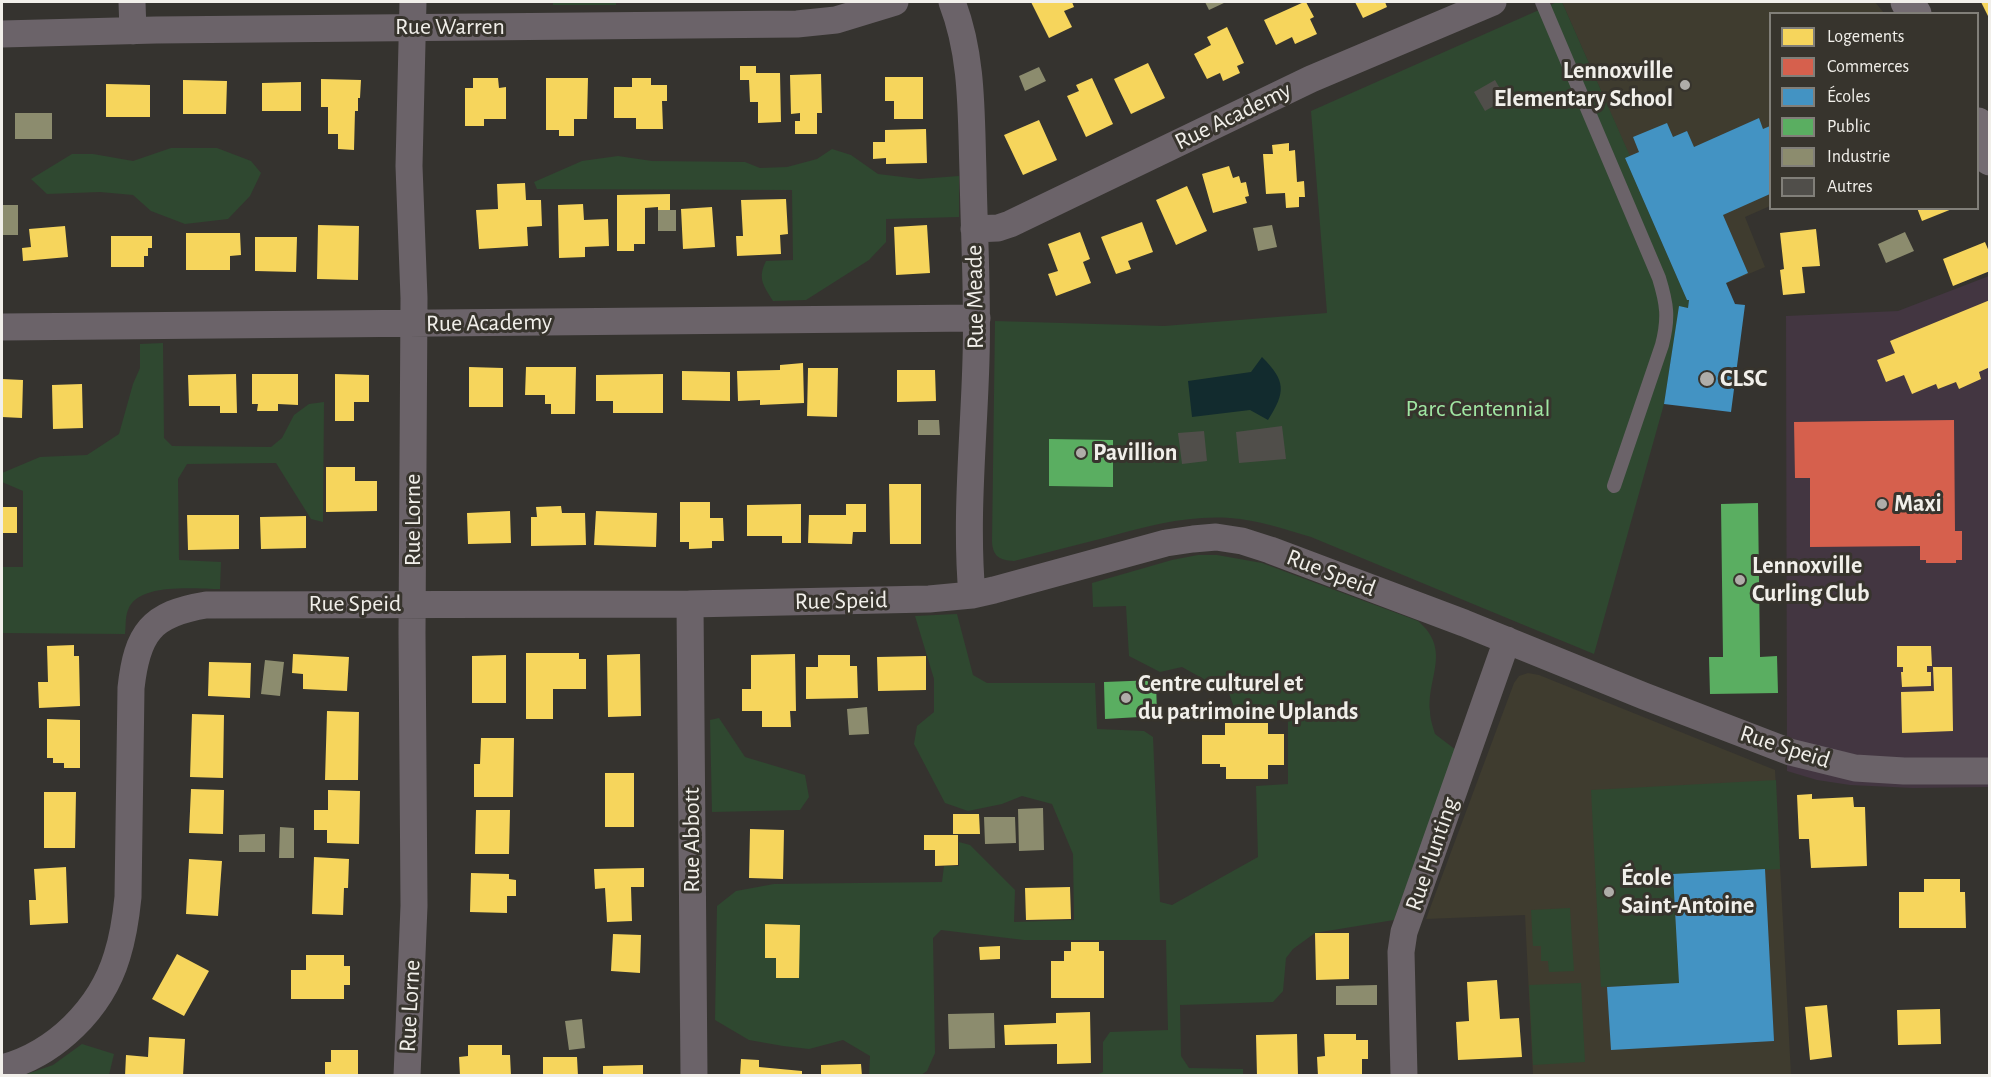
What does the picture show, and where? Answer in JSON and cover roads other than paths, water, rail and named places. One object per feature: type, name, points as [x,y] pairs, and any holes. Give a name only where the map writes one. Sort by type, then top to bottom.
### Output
[{"type":"main road","points":[[1979,130],[1989,159]]},
{"type":"street","points":[[132,2],[133,31]]},
{"type":"street","name":"Rue Warren","points":[[2,34],[133,31],[412,14],[690,14],[820,22],[862,13],[895,2]]},
{"type":"street","name":"Rue Meade","points":[[951,2],[965,45],[969,70],[977,318],[969,546],[972,595]]},
{"type":"street","name":"Rue Academy","points":[[974,229],[998,228],[1010,224],[1311,79],[1493,2]]},
{"type":"street","name":"Rue Lorne","points":[[407,1076],[414,906],[412,603],[414,323],[409,166],[412,14]]},
{"type":"street","name":"Rue Academy","points":[[2,327],[977,318]]},
{"type":"street","name":"Rue Speid","points":[[2,1068],[39,1053],[65,1035],[86,1013],[105,987],[117,958],[125,927],[128,897],[131,688],[134,661],[142,639],[159,620],[181,609],[206,605],[690,604],[929,599],[972,595],[1166,543],[1216,537],[1242,541],[1270,550],[1507,640],[1650,699],[1790,752],[1855,768],[1989,771]]},
{"type":"street","name":"Rue Abbott","points":[[690,604],[694,1076]]},
{"type":"street","name":"Rue Hunting","points":[[1404,1076],[1401,952],[1404,932],[1507,640]]},
{"type":"lane","points":[[1542,2],[1659,278],[1667,309],[1667,326],[1662,345],[1614,486]]},
{"type":"water","points":[[1262,357],[1276,373],[1281,387],[1278,402],[1268,420],[1250,410],[1192,417],[1188,381],[1251,372]]},
{"type":"place","name":"Lennoxville Elementary School","points":[[1685,85]]},
{"type":"place","name":"CLSC","points":[[1707,379]]},
{"type":"place","name":"Pavillion","points":[[1081,453]]},
{"type":"place","name":"Maxi","points":[[1882,504]]},
{"type":"place","name":"Lennoxville Curling Club","points":[[1740,580]]},
{"type":"place","name":"Centre culturel et du patrimoine Uplands","points":[[1126,698]]},
{"type":"place","name":"École Saint-Antoine","points":[[1609,892]]},
{"type":"park label","name":"Parc Centennial","points":[[1478,409]]}]
